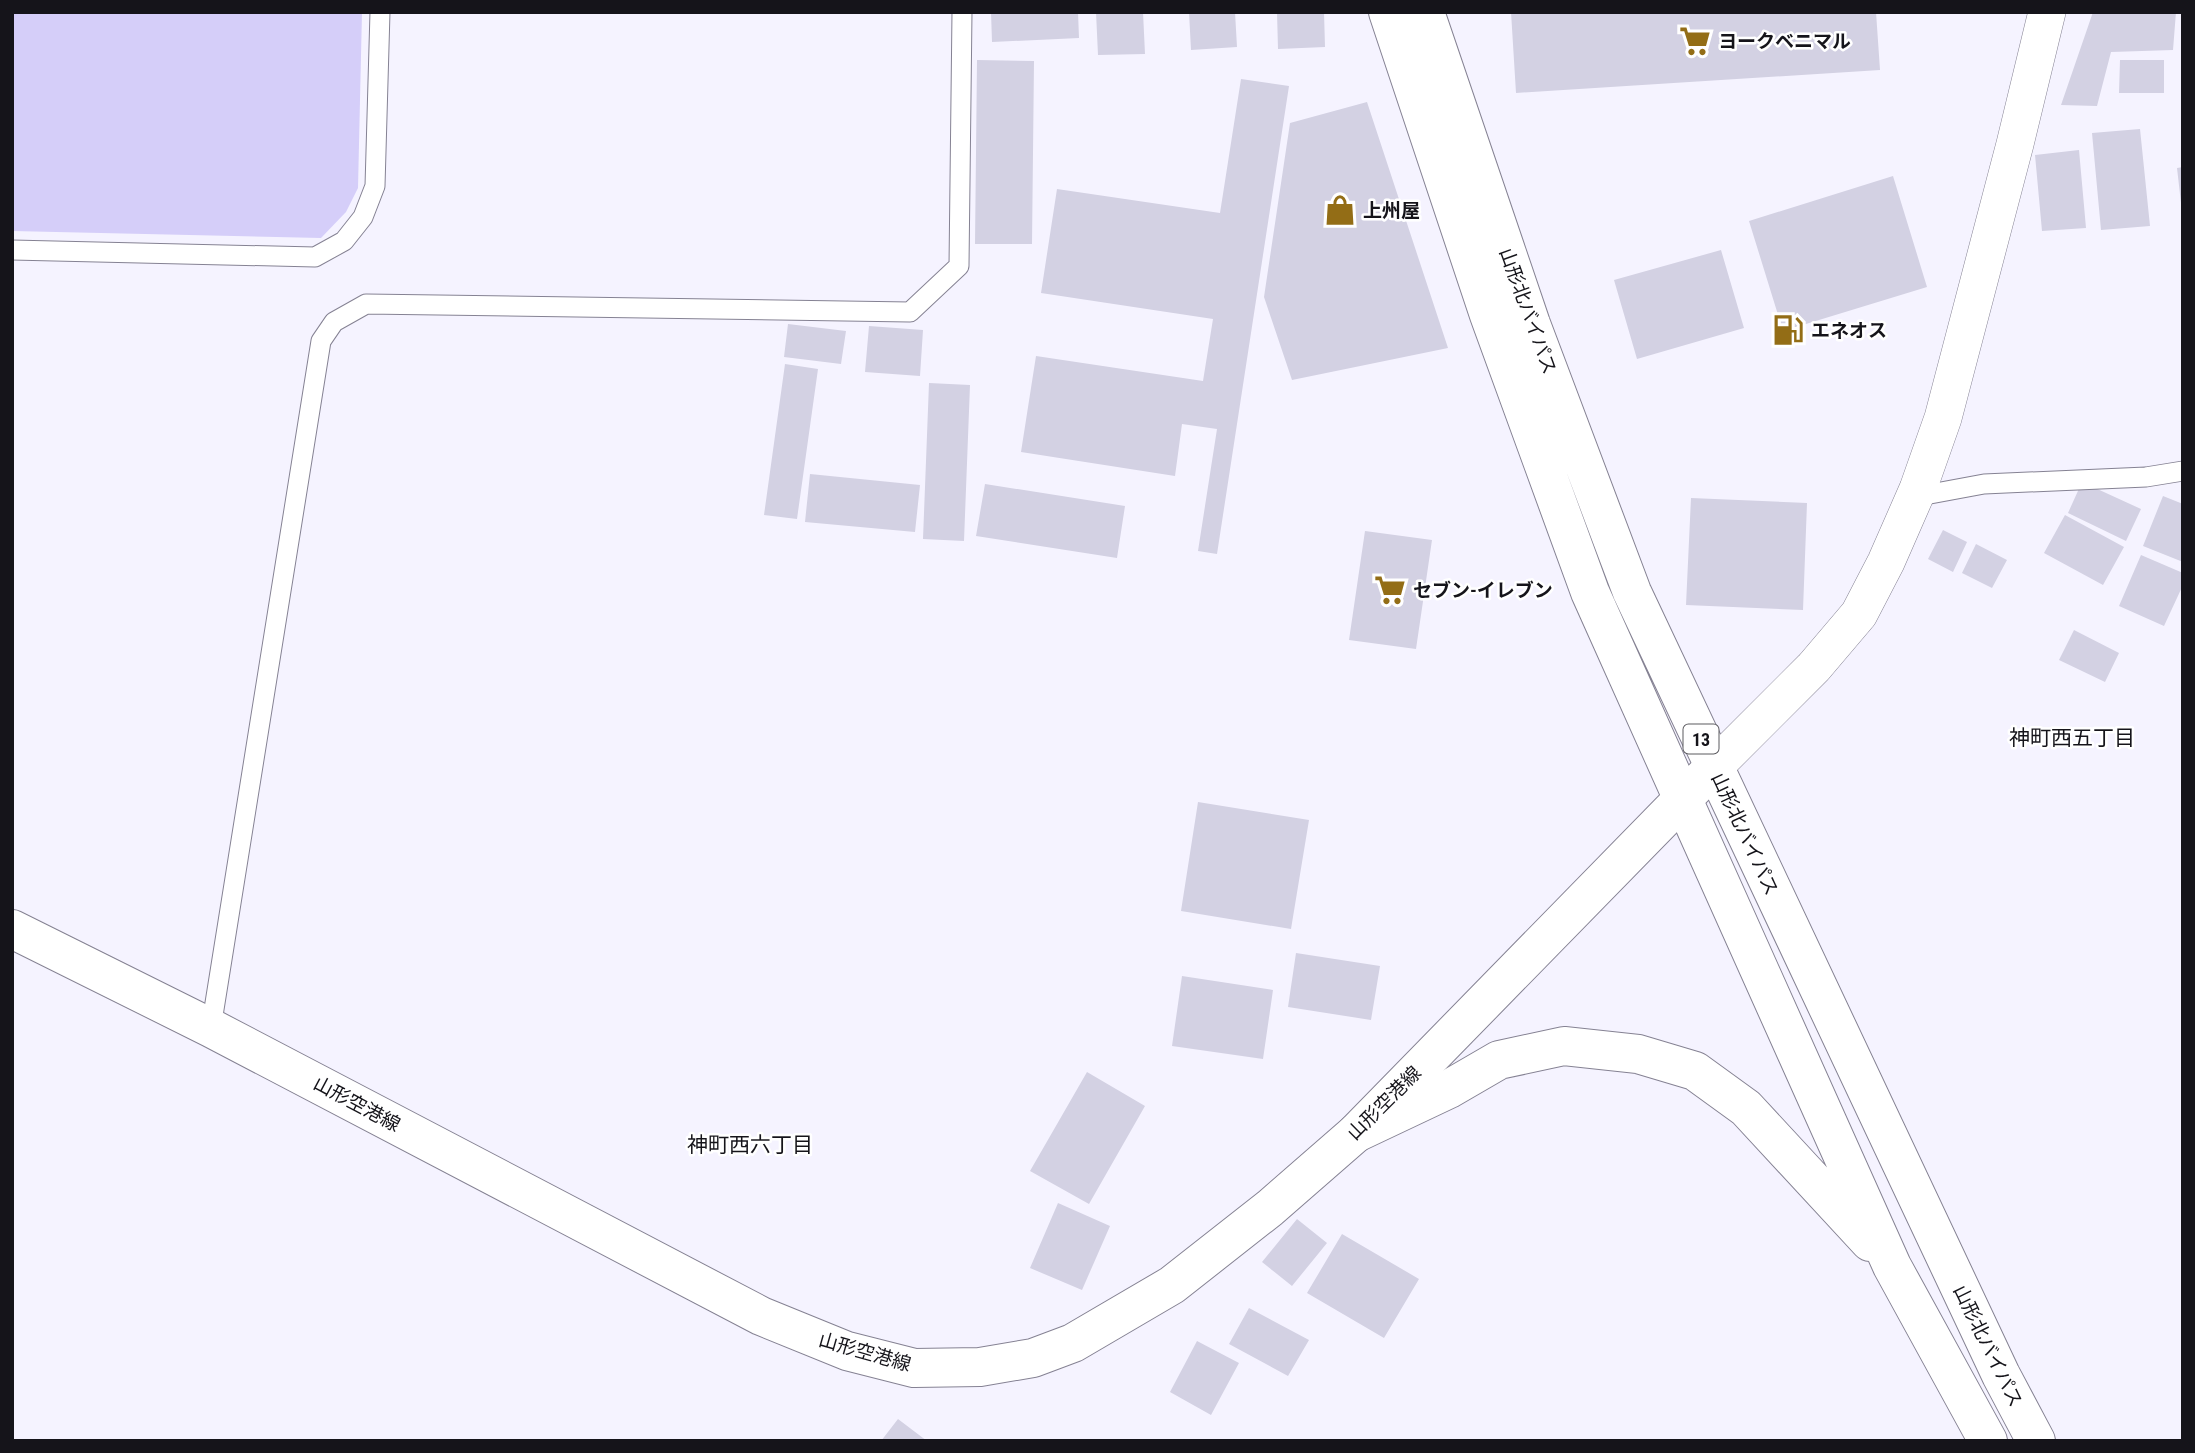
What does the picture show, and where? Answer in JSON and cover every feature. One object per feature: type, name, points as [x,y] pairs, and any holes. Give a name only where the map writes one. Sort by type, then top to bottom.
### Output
[{"type":"main road","name":"山形北バイパス","points":[[1388,12],[1489,315],[1590,592],[1892,1266],[1988,1441]]},
{"type":"main road","name":"山形北バイパス","points":[[1425,12],[1531,324],[1632,592],[1995,1362],[2036,1441]]},
{"type":"main road","name":"山形空港線","points":[[12,929],[211,1028],[761,1316],[847,1351],[914,1368],[980,1367],[1033,1358],[1073,1343],[1172,1285],[1270,1208],[1356,1133],[1714,766]]},
{"type":"main road","points":[[1356,1133],[1449,1090],[1499,1060],[1563,1046],[1638,1054],[1695,1071],[1746,1108],[1892,1266]]},
{"type":"street","points":[[1714,766],[1814,667],[1858,614],[1886,562],[1914,497],[1943,418],[2047,12]]},
{"type":"lane","points":[[12,250],[315,257],[344,241],[363,217],[375,186],[380,12]]},
{"type":"lane","points":[[211,1028],[321,341],[334,322],[366,304],[910,312],[959,266],[962,12]]},
{"type":"lane","points":[[1914,497],[1984,484],[2146,477],[2183,471]]},
{"type":"shaded area","points":[[12,12],[362,12],[358,188],[346,212],[321,238],[12,231]]},
{"type":"building","points":[[991,12],[1078,12],[1079,38],[992,42]]},
{"type":"building","points":[[1096,12],[1143,12],[1145,54],[1098,55]]},
{"type":"building","points":[[1189,12],[1235,12],[1237,47],[1191,50]]},
{"type":"building","points":[[1277,12],[1324,12],[1325,47],[1278,49]]},
{"type":"building","name":"ヨークベニマル","points":[[1511,12],[1876,12],[1880,70],[1516,93]]},
{"type":"building","points":[[2093,12],[2176,12],[2173,50],[2111,52],[2097,106],[2061,105]]},
{"type":"building","points":[[977,60],[1034,61],[1032,244],[975,244]]},
{"type":"building","points":[[2120,60],[2164,60],[2164,93],[2119,93]]},
{"type":"building","points":[[1241,79],[1289,86],[1217,554],[1198,551],[1217,429],[1182,424],[1175,476],[1021,452],[1036,356],[1203,381],[1213,319],[1041,293],[1057,189],[1220,213]]},
{"type":"building","name":"上州屋","points":[[1367,102],[1448,348],[1292,380],[1264,297],[1290,123]]},
{"type":"building","points":[[2140,129],[2150,226],[2101,230],[2092,133]]},
{"type":"building","points":[[2079,150],[2086,228],[2042,231],[2035,155]]},
{"type":"building","points":[[2183,167],[2183,202],[2181,203],[2177,168]]},
{"type":"building","points":[[1893,176],[1927,287],[1783,331],[1749,221]]},
{"type":"building","points":[[1721,250],[1744,328],[1637,359],[1614,280]]},
{"type":"building","points":[[788,324],[846,331],[841,364],[784,357]]},
{"type":"building","points":[[869,326],[923,330],[920,376],[865,372]]},
{"type":"building","points":[[785,364],[818,369],[797,519],[764,515]]},
{"type":"building","points":[[929,383],[970,385],[964,541],[923,539]]},
{"type":"building","points":[[810,474],[920,485],[915,532],[805,522]]},
{"type":"building","points":[[2082,482],[2141,509],[2126,541],[2068,513]]},
{"type":"building","points":[[985,484],[1125,506],[1117,558],[976,536]]},
{"type":"building","points":[[2163,496],[2183,504],[2183,562],[2143,546]]},
{"type":"building","points":[[1691,498],[1807,503],[1803,610],[1686,605]]},
{"type":"building","points":[[2065,515],[2124,547],[2103,585],[2044,553]]},
{"type":"building","points":[[1943,530],[1967,542],[1953,572],[1928,559]]},
{"type":"building","name":"セブン-イレブン","points":[[1365,531],[1432,540],[1416,649],[1349,640]]},
{"type":"building","points":[[1976,544],[2007,560],[1992,588],[1962,573]]},
{"type":"building","points":[[2141,555],[2183,573],[2183,585],[2164,626],[2119,606]]},
{"type":"building","points":[[2074,630],[2119,653],[2105,682],[2059,660]]},
{"type":"building","points":[[1198,802],[1309,820],[1291,929],[1181,911]]},
{"type":"building","points":[[1296,953],[1380,966],[1371,1020],[1288,1007]]},
{"type":"building","points":[[1182,976],[1273,990],[1263,1059],[1172,1046]]},
{"type":"building","points":[[1087,1072],[1145,1106],[1089,1204],[1030,1171]]},
{"type":"building","points":[[1058,1203],[1110,1226],[1082,1290],[1030,1268]]},
{"type":"building","points":[[1297,1219],[1327,1243],[1292,1286],[1262,1262]]},
{"type":"building","points":[[1342,1234],[1419,1279],[1384,1338],[1307,1293]]},
{"type":"building","points":[[1249,1308],[1309,1340],[1288,1376],[1229,1344]]},
{"type":"building","points":[[1197,1341],[1239,1363],[1211,1415],[1170,1392]]},
{"type":"building","points":[[898,1419],[927,1441],[881,1441]]},
{"type":"place","name":"ヨークベニマル","points":[[1695,41]]},
{"type":"place","name":"上州屋","points":[[1340,210]]},
{"type":"place","name":"エネオス","points":[[1788,330]]},
{"type":"place","name":"セブン-イレブン","points":[[1390,590]]},
{"type":"district","name":"神町西五丁目","points":[[2072,738]]},
{"type":"district","name":"神町西六丁目","points":[[750,1145]]}]
